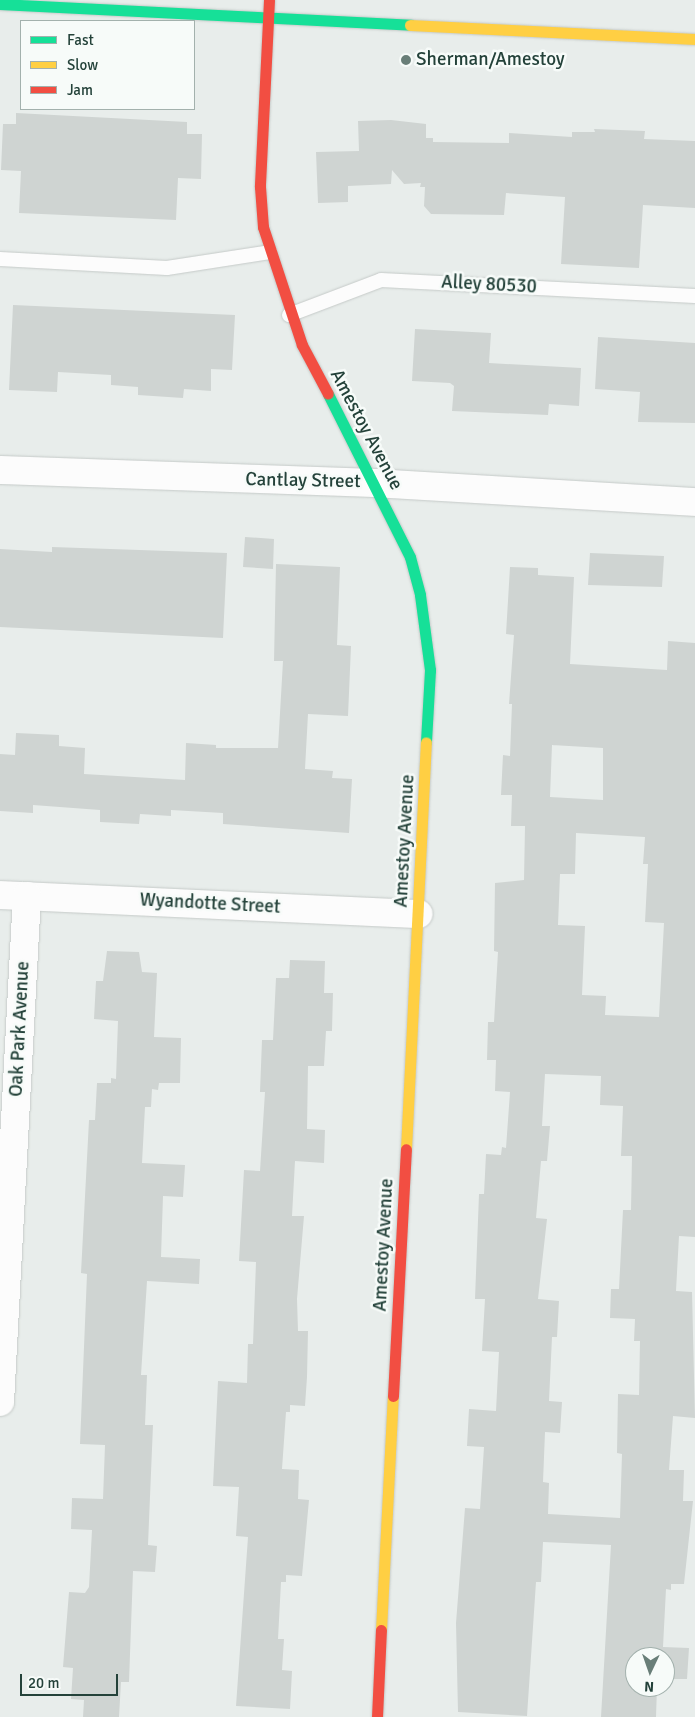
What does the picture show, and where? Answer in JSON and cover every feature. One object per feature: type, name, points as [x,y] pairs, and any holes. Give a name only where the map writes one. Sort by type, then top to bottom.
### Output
[{"type":"street","name":"Amestoy Avenue","points":[[269,0],[260,187],[270,252],[289,314],[375,483],[410,557],[420,596],[430,670],[377,1717]]},
{"type":"street","points":[[0,4],[695,40]]},
{"type":"street","name":"Cantlay Street","points":[[0,470],[375,483],[695,502]]},
{"type":"street","name":"Wyandotte Street","points":[[0,894],[419,914]]},
{"type":"street","name":"Oak Park Avenue","points":[[0,1402],[28,896]]},
{"type":"lane","points":[[0,259],[167,268],[270,252]]},
{"type":"lane","name":"Alley 80530","points":[[289,314],[380,280],[695,296]]},
{"type":"building","points":[[16,113],[187,122],[187,134],[202,134],[201,179],[178,178],[176,220],[19,213],[21,171],[1,170],[3,124],[16,124]]},
{"type":"building","points":[[391,120],[426,124],[426,138],[433,138],[433,142],[509,143],[509,133],[572,137],[572,132],[595,132],[594,129],[645,131],[644,139],[695,141],[695,208],[643,205],[639,268],[561,264],[565,197],[506,193],[504,215],[431,214],[424,206],[425,187],[420,187],[421,183],[404,184],[392,170],[391,184],[348,186],[348,202],[318,203],[316,152],[359,151],[358,121]]},
{"type":"building","points":[[13,305],[235,315],[232,370],[211,369],[211,391],[184,389],[183,398],[138,395],[138,387],[111,385],[111,375],[58,372],[57,392],[9,390]]},
{"type":"building","points":[[415,329],[491,333],[489,363],[581,368],[579,406],[549,404],[548,415],[452,411],[454,386],[450,383],[412,381]]},
{"type":"building","points":[[598,337],[695,343],[695,423],[638,422],[640,392],[595,389]]},
{"type":"building","points":[[245,537],[274,539],[273,569],[243,567]]},
{"type":"building","points":[[52,547],[227,553],[223,638],[0,627],[0,549],[52,552]]},
{"type":"building","points":[[590,553],[664,556],[662,587],[588,585]]},
{"type":"building","points":[[276,564],[340,567],[337,645],[351,646],[348,716],[308,714],[305,769],[333,771],[332,778],[352,779],[349,833],[223,824],[223,813],[171,810],[171,816],[140,814],[139,824],[100,822],[100,810],[33,805],[33,813],[0,811],[0,754],[15,755],[16,733],[59,735],[59,746],[85,748],[84,774],[185,780],[186,743],[216,745],[216,748],[278,748],[283,661],[274,661]]},
{"type":"building","points":[[510,567],[538,568],[538,575],[574,577],[570,664],[667,670],[668,641],[695,643],[695,1237],[679,1236],[676,1291],[692,1292],[695,1418],[673,1416],[669,1470],[684,1470],[683,1501],[693,1501],[684,1584],[671,1584],[671,1590],[666,1589],[663,1647],[625,1647],[625,1697],[657,1697],[656,1717],[601,1717],[611,1545],[543,1542],[541,1582],[536,1582],[527,1716],[458,1712],[456,1623],[465,1508],[480,1509],[484,1447],[467,1446],[469,1409],[496,1411],[499,1352],[482,1351],[485,1299],[475,1299],[479,1194],[484,1194],[486,1154],[501,1155],[502,1147],[506,1148],[510,1092],[495,1091],[496,1060],[487,1060],[488,1022],[494,1022],[498,952],[494,951],[495,883],[524,880],[525,826],[511,826],[512,795],[501,795],[503,755],[510,756],[512,704],[509,704],[514,635],[506,634]],"holes":[[[552,745],[603,748],[603,800],[550,797]],[[576,833],[645,837],[643,864],[648,864],[645,922],[664,923],[659,1017],[605,1015],[606,996],[582,995],[585,926],[558,925],[560,874],[575,874]],[[545,1074],[601,1076],[600,1105],[623,1106],[621,1156],[632,1156],[631,1210],[623,1210],[619,1289],[611,1289],[610,1318],[635,1319],[634,1341],[640,1341],[639,1395],[618,1394],[617,1453],[622,1454],[620,1518],[548,1514],[549,1483],[543,1482],[545,1432],[560,1433],[562,1402],[549,1401],[552,1337],[557,1337],[559,1301],[538,1299],[547,1219],[536,1218],[541,1161],[547,1161],[550,1126],[542,1126]]]},
{"type":"building","points":[[107,951],[139,952],[142,972],[157,973],[154,1037],[181,1038],[180,1083],[159,1083],[158,1090],[152,1089],[151,1107],[145,1107],[142,1163],[185,1165],[183,1197],[163,1196],[161,1257],[200,1259],[199,1284],[147,1281],[141,1375],[147,1375],[145,1425],[153,1425],[148,1545],[157,1546],[155,1572],[133,1571],[129,1682],[121,1682],[119,1717],[83,1717],[84,1700],[71,1699],[73,1668],[63,1667],[69,1592],[85,1593],[89,1587],[92,1530],[71,1529],[72,1498],[103,1499],[105,1445],[80,1444],[87,1274],[81,1273],[89,1120],[95,1120],[97,1083],[111,1083],[111,1078],[116,1079],[118,1021],[94,1019],[96,981],[103,981]]},
{"type":"building","points":[[290,960],[325,961],[324,993],[333,993],[332,1031],[326,1031],[324,1066],[308,1066],[307,1129],[325,1130],[324,1163],[295,1161],[292,1216],[304,1216],[297,1299],[298,1331],[308,1331],[307,1377],[305,1406],[290,1405],[290,1412],[286,1412],[282,1469],[299,1470],[298,1499],[309,1500],[302,1576],[286,1575],[286,1582],[281,1582],[278,1639],[284,1639],[282,1670],[292,1671],[290,1709],[236,1706],[248,1537],[236,1536],[239,1487],[213,1486],[218,1381],[247,1383],[248,1344],[253,1344],[256,1262],[239,1261],[244,1170],[260,1171],[265,1092],[260,1092],[262,1040],[273,1040],[276,978],[289,978]]},
{"type":"building","points":[[675,1647],[689,1648],[687,1679],[675,1679]]},
{"type":"traffic: fast","points":[[0,4],[410,25]]},
{"type":"traffic: fast","points":[[328,394],[410,557],[420,595],[430,670],[426,742]]},
{"type":"traffic: slow","points":[[410,25],[695,39]]},
{"type":"traffic: slow","points":[[406,1149],[426,742]]},
{"type":"traffic: slow","points":[[381,1630],[393,1396]]},
{"type":"traffic: jam","points":[[269,0],[260,187],[263,227],[302,345],[328,394]]},
{"type":"traffic: jam","points":[[393,1396],[406,1149]]},
{"type":"traffic: jam","points":[[377,1717],[381,1630]]},
{"type":"place","name":"Sherman/Amestoy","points":[[406,60]]}]
